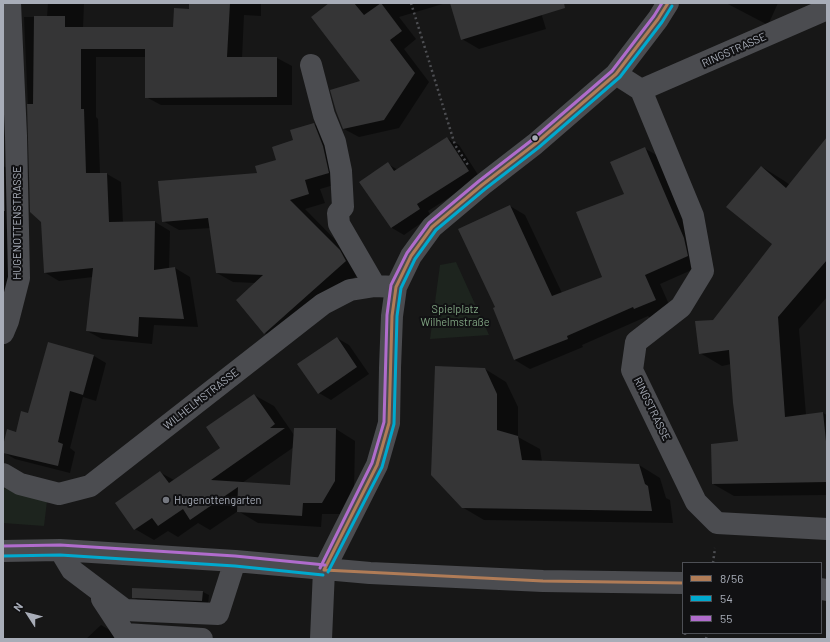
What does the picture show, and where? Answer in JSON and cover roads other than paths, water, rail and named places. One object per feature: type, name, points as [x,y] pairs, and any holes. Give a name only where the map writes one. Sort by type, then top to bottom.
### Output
[{"type":"street","name":"HUGENOTTENSTRASSE","points":[[3,333],[19,278],[10,136],[10,3]]},
{"type":"street","points":[[386,287],[432,227],[482,185],[535,144],[616,74],[658,19],[668,3]]},
{"type":"street","name":"RINGSTRASSE","points":[[827,9],[641,90],[693,216],[703,271],[682,307],[636,342],[632,370],[696,502],[717,524],[827,529]]},
{"type":"street","points":[[310,65],[324,115],[335,142],[341,171],[343,206],[338,214],[339,224],[386,287],[391,323],[389,423],[377,466],[324,570],[321,639]]},
{"type":"street","points":[[616,74],[641,90]]},
{"type":"street","name":"WILHELMSTRASSE","points":[[3,474],[20,484],[59,494],[90,486],[323,304],[350,290],[386,287]]},
{"type":"street","points":[[3,551],[60,550],[235,561],[324,570],[543,581],[682,583]]},
{"type":"street","points":[[60,550],[72,570],[125,610],[218,614]]},
{"type":"street","points":[[208,639],[218,614],[235,561]]},
{"type":"street","points":[[95,587],[125,634],[202,639]]},
{"type":"place","name":"Hugenottengarten","points":[[166,500]]},
{"type":"park label","name":"Spielplatz Wilhelmstraße","points":[[455,315]]}]
